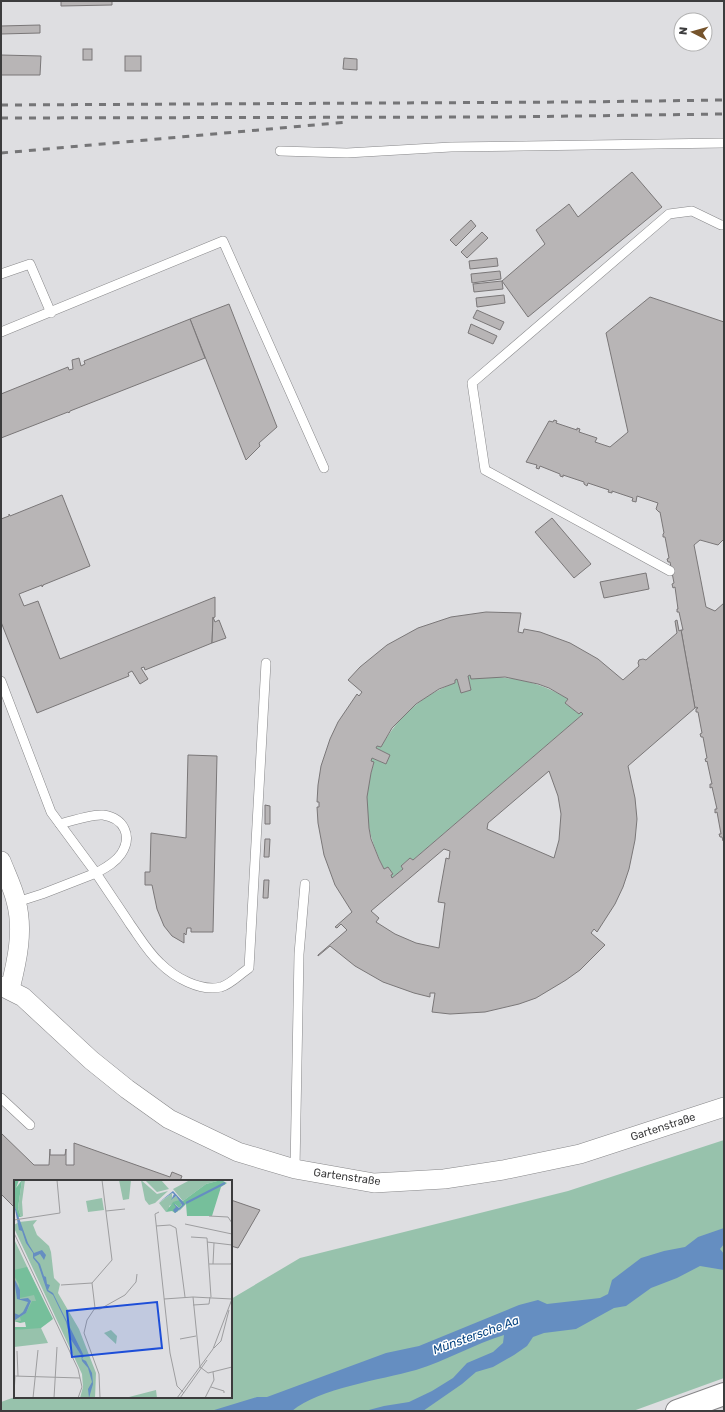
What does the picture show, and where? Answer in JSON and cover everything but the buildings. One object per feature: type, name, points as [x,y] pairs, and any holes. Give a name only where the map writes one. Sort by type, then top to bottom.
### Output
[{"type":"main road","points":[[677,1411],[724,1394]]},
{"type":"street","points":[[1,861],[17,902],[20,932],[16,967],[5,987]]},
{"type":"street","name":"Gartenstraße","points":[[5,987],[23,997],[91,1060],[127,1089],[170,1119],[238,1152],[295,1170],[374,1183],[444,1180],[503,1170],[580,1154],[724,1107]]},
{"type":"lane","points":[[280,151],[347,153],[451,147],[724,143]]},
{"type":"lane","points":[[670,571],[485,470],[472,383],[669,214],[692,211],[724,225]]},
{"type":"lane","points":[[1,332],[51,313],[223,241],[324,468]]},
{"type":"lane","points":[[1,274],[30,264],[51,313]]},
{"type":"lane","points":[[1,681],[51,812],[96,873],[148,950],[161,964],[175,975],[191,983],[212,988],[222,986],[230,982],[249,968],[266,663]]},
{"type":"lane","points":[[17,902],[96,873],[112,863],[121,854],[126,838],[125,830],[121,823],[114,818],[101,815],[60,824]]},
{"type":"lane","points":[[295,1170],[299,954],[306,884]]},
{"type":"lane","points":[[1,1098],[30,1125]]},
{"type":"green space","points":[[468,676],[509,678],[544,687],[568,699],[565,703],[579,714],[581,712],[583,714],[413,860],[410,858],[401,866],[403,869],[392,878],[391,875],[393,874],[388,867],[384,869],[369,830],[367,804],[370,778],[374,763],[371,761],[372,758],[386,764],[390,755],[376,748],[377,746],[381,747],[403,717],[412,708],[432,694],[455,683],[455,680],[457,679],[461,693],[471,690]]},
{"type":"green space","points":[[724,1140],[724,1378],[633,1411],[1,1411],[1,1402],[14,1397],[232,1398],[232,1298],[300,1258],[568,1191]]},
{"type":"water","name":"Münstersche Aa","points":[[724,1228],[724,1244],[720,1249],[724,1254],[724,1270],[700,1266],[677,1278],[651,1288],[626,1306],[614,1308],[576,1329],[544,1333],[533,1337],[527,1346],[514,1355],[493,1367],[476,1372],[462,1384],[423,1411],[365,1411],[409,1402],[432,1391],[453,1378],[467,1363],[493,1352],[503,1343],[504,1335],[416,1370],[351,1386],[318,1396],[292,1411],[211,1411],[257,1397],[267,1397],[386,1353],[419,1346],[519,1305],[538,1300],[547,1304],[600,1298],[608,1294],[612,1280],[641,1258],[664,1251],[685,1247],[698,1237]]},
{"type":"railway","points":[[1,105],[724,100]]},
{"type":"railway","points":[[1,118],[501,117],[724,114]]},
{"type":"railway","points":[[1,153],[348,122]]}]
